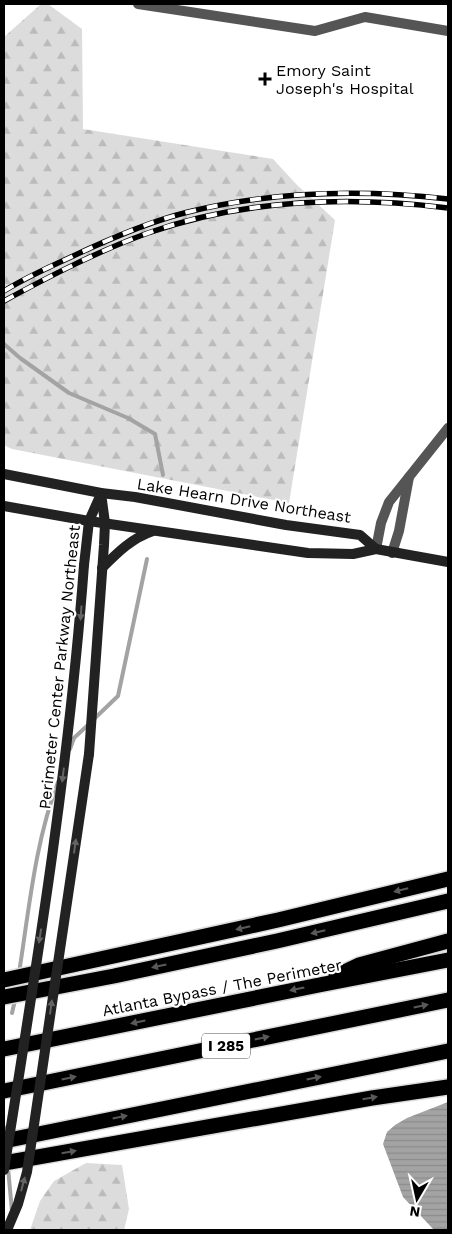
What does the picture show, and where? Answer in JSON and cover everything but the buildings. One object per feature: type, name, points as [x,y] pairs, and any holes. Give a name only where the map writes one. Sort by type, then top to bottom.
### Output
[{"type":"highway","points":[[4,980],[148,950],[448,879]]},
{"type":"highway","points":[[365,920],[448,895]]},
{"type":"highway","points":[[4,997],[114,976],[448,900]]},
{"type":"highway","points":[[319,985],[359,965],[448,941]]},
{"type":"highway","name":"Atlanta Bypass / The Perimeter","points":[[4,1049],[448,960]]},
{"type":"highway","name":"I 285","points":[[4,1091],[448,1000]]},
{"type":"highway","points":[[4,1141],[448,1051]]},
{"type":"highway","points":[[4,1163],[372,1098],[448,1087]]},
{"type":"main road","name":"Lake Hearn Drive Northeast","points":[[4,474],[286,525],[360,535],[376,549]]},
{"type":"main road","name":"Perimeter Center Parkway Northeast","points":[[4,1170],[51,868],[68,737],[89,521],[101,493]]},
{"type":"main road","name":"Perimeter Center Parkway Northeast","points":[[7,1230],[18,1204],[27,1172],[87,764],[105,523],[101,493]]},
{"type":"main road","name":"Lake Hearn Drive Northeast","points":[[4,506],[89,521],[308,553],[353,554],[376,549],[448,562]]},
{"type":"main road","points":[[102,568],[134,540],[156,531]]},
{"type":"street","points":[[138,4],[315,31],[365,17],[448,31]]},
{"type":"street","points":[[376,549],[381,523],[389,502],[448,428]]},
{"type":"street","points":[[392,553],[399,531],[409,476]]},
{"type":"green space","points":[[41,4],[48,4],[82,29],[83,129],[273,159],[297,185],[335,220],[289,503],[12,449],[4,445],[4,37]]},
{"type":"green space","points":[[86,1163],[122,1165],[129,1209],[124,1230],[30,1230],[40,1201],[54,1181]]},
{"type":"shaded area","points":[[448,1102],[448,1230],[434,1230],[403,1197],[383,1144],[387,1132],[395,1125],[407,1118]]},
{"type":"waterway","points":[[4,344],[20,358],[69,393],[128,418],[155,434],[163,475]]},
{"type":"waterway","points":[[94,719],[118,696],[147,559]]},
{"type":"waterway","points":[[70,749],[74,738],[89,724]]},
{"type":"waterway","points":[[19,973],[38,852],[58,782]]},
{"type":"waterway","points":[[12,1013],[15,1000]]},
{"type":"waterway","points":[[4,1127],[5,1138]]},
{"type":"waterway","points":[[8,1168],[12,1211]]},
{"type":"railway","points":[[4,291],[46,269],[129,232],[173,216],[220,205],[285,196],[350,193],[448,199]]},
{"type":"railway","points":[[4,301],[75,264],[129,240],[184,222],[221,213],[296,203],[334,202],[372,202],[448,208]]},
{"type":"place","name":"Emory Saint Joseph's Hospital","points":[[265,79]]}]
